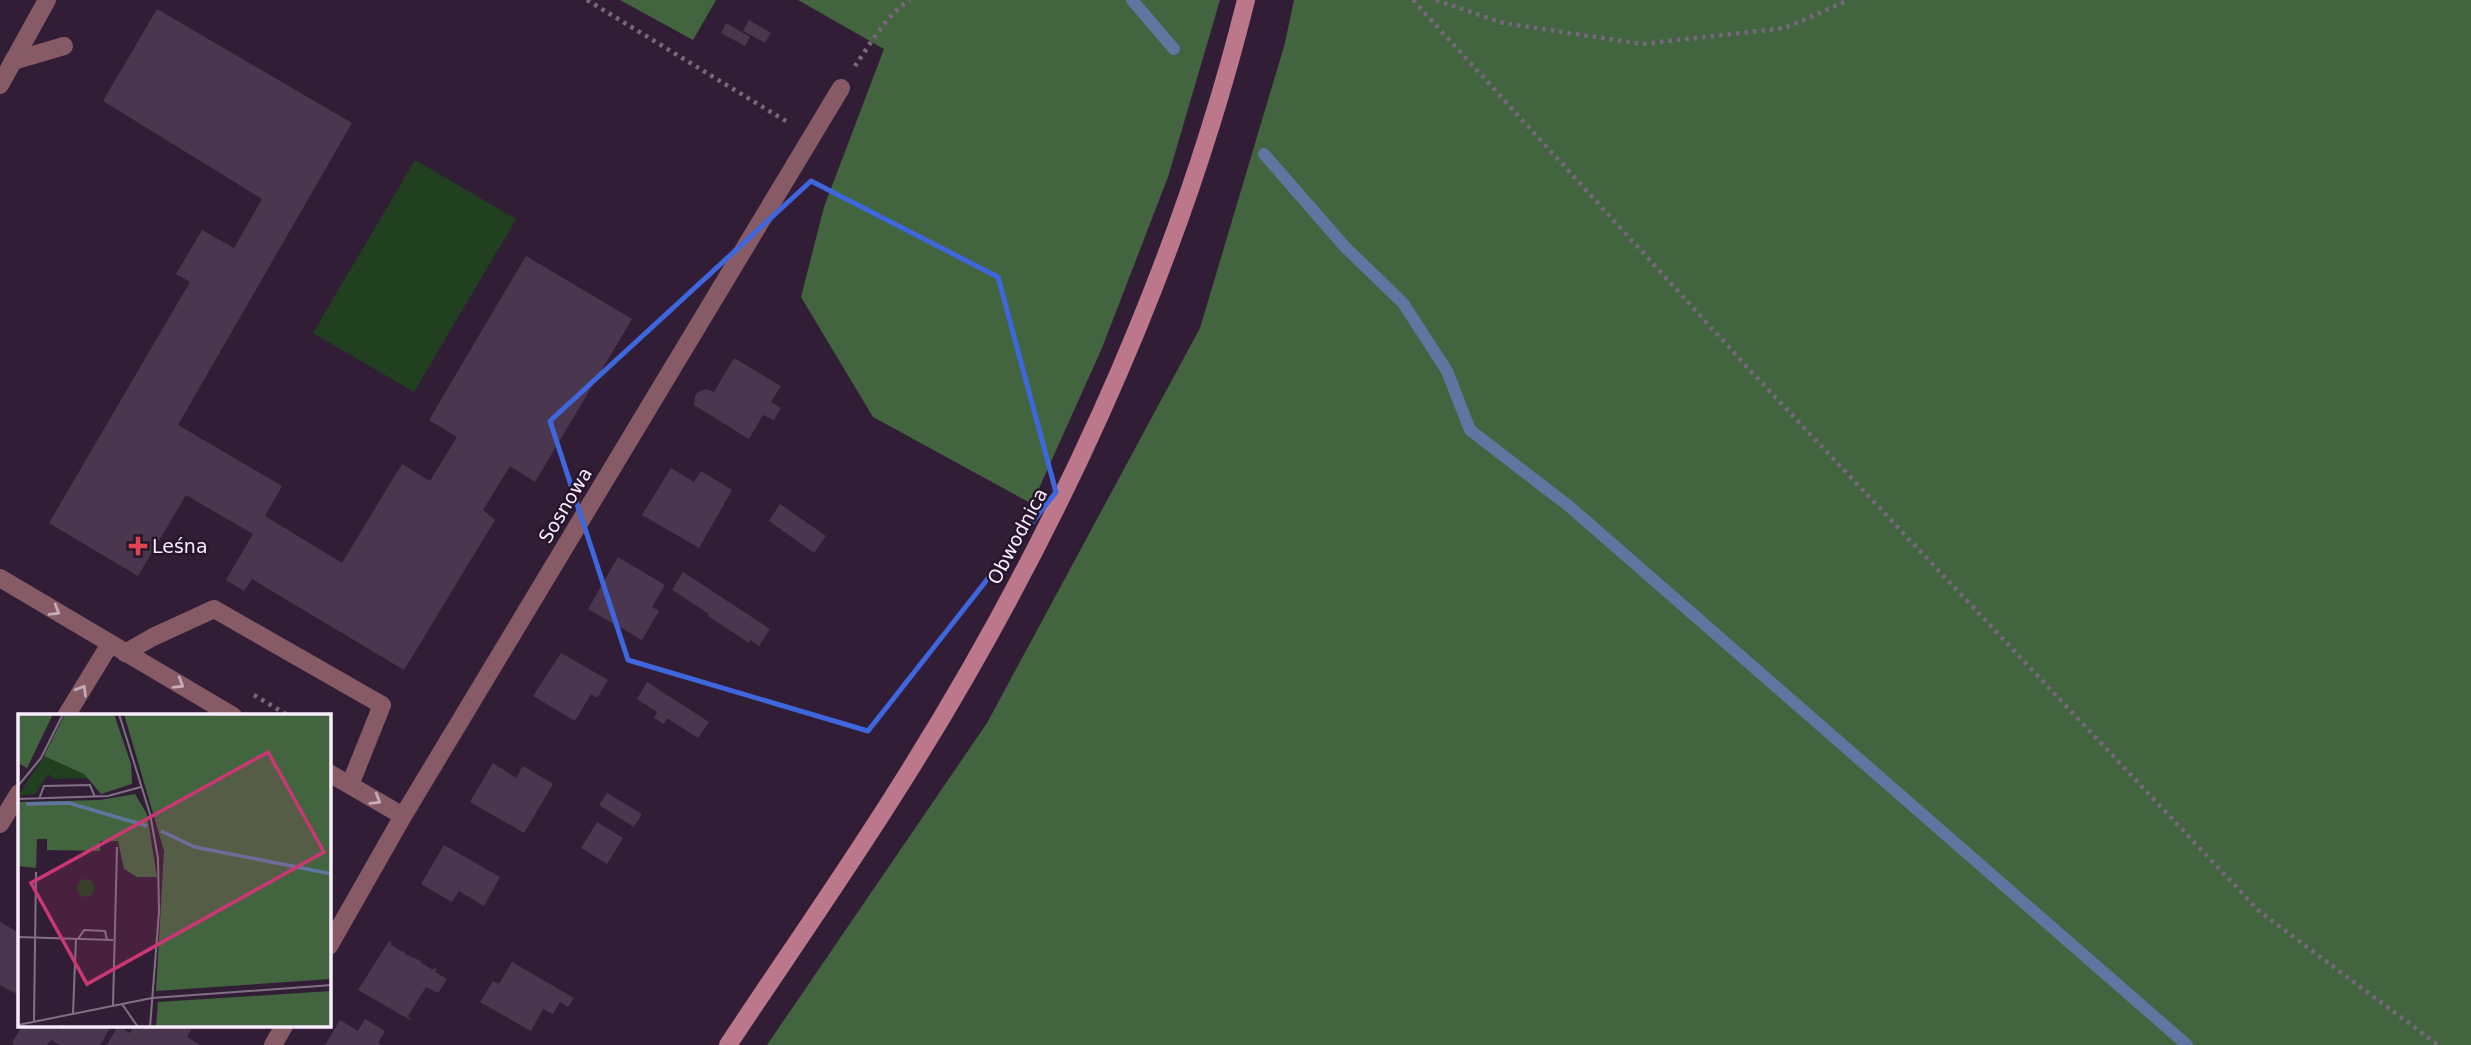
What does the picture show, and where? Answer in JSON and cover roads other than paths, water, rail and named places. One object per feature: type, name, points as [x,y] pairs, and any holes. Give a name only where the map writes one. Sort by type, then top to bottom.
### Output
[{"type":"main road","name":"Obwodnica","points":[[728,1045],[895,794],[982,648],[1061,499],[1124,359],[1182,216],[1211,129],[1246,0]]},
{"type":"street","points":[[0,85],[47,0]]},
{"type":"street","points":[[13,61],[64,47]]},
{"type":"street","name":"Sosnowa","points":[[331,942],[402,816],[841,88]]},
{"type":"street","points":[[0,578],[230,714]]},
{"type":"street","points":[[68,714],[118,648],[153,637],[214,609],[382,705],[350,785]]},
{"type":"street","points":[[331,774],[402,816]]},
{"type":"street","points":[[0,824],[18,795]]},
{"type":"street","points":[[273,1045],[283,1028]]},
{"type":"waterway","points":[[1132,0],[1174,49]]},
{"type":"waterway","points":[[1264,154],[1345,247],[1403,303],[1447,371],[1470,430],[1570,507],[2187,1045]]},
{"type":"place","name":"Leśna","points":[[138,546]]}]
